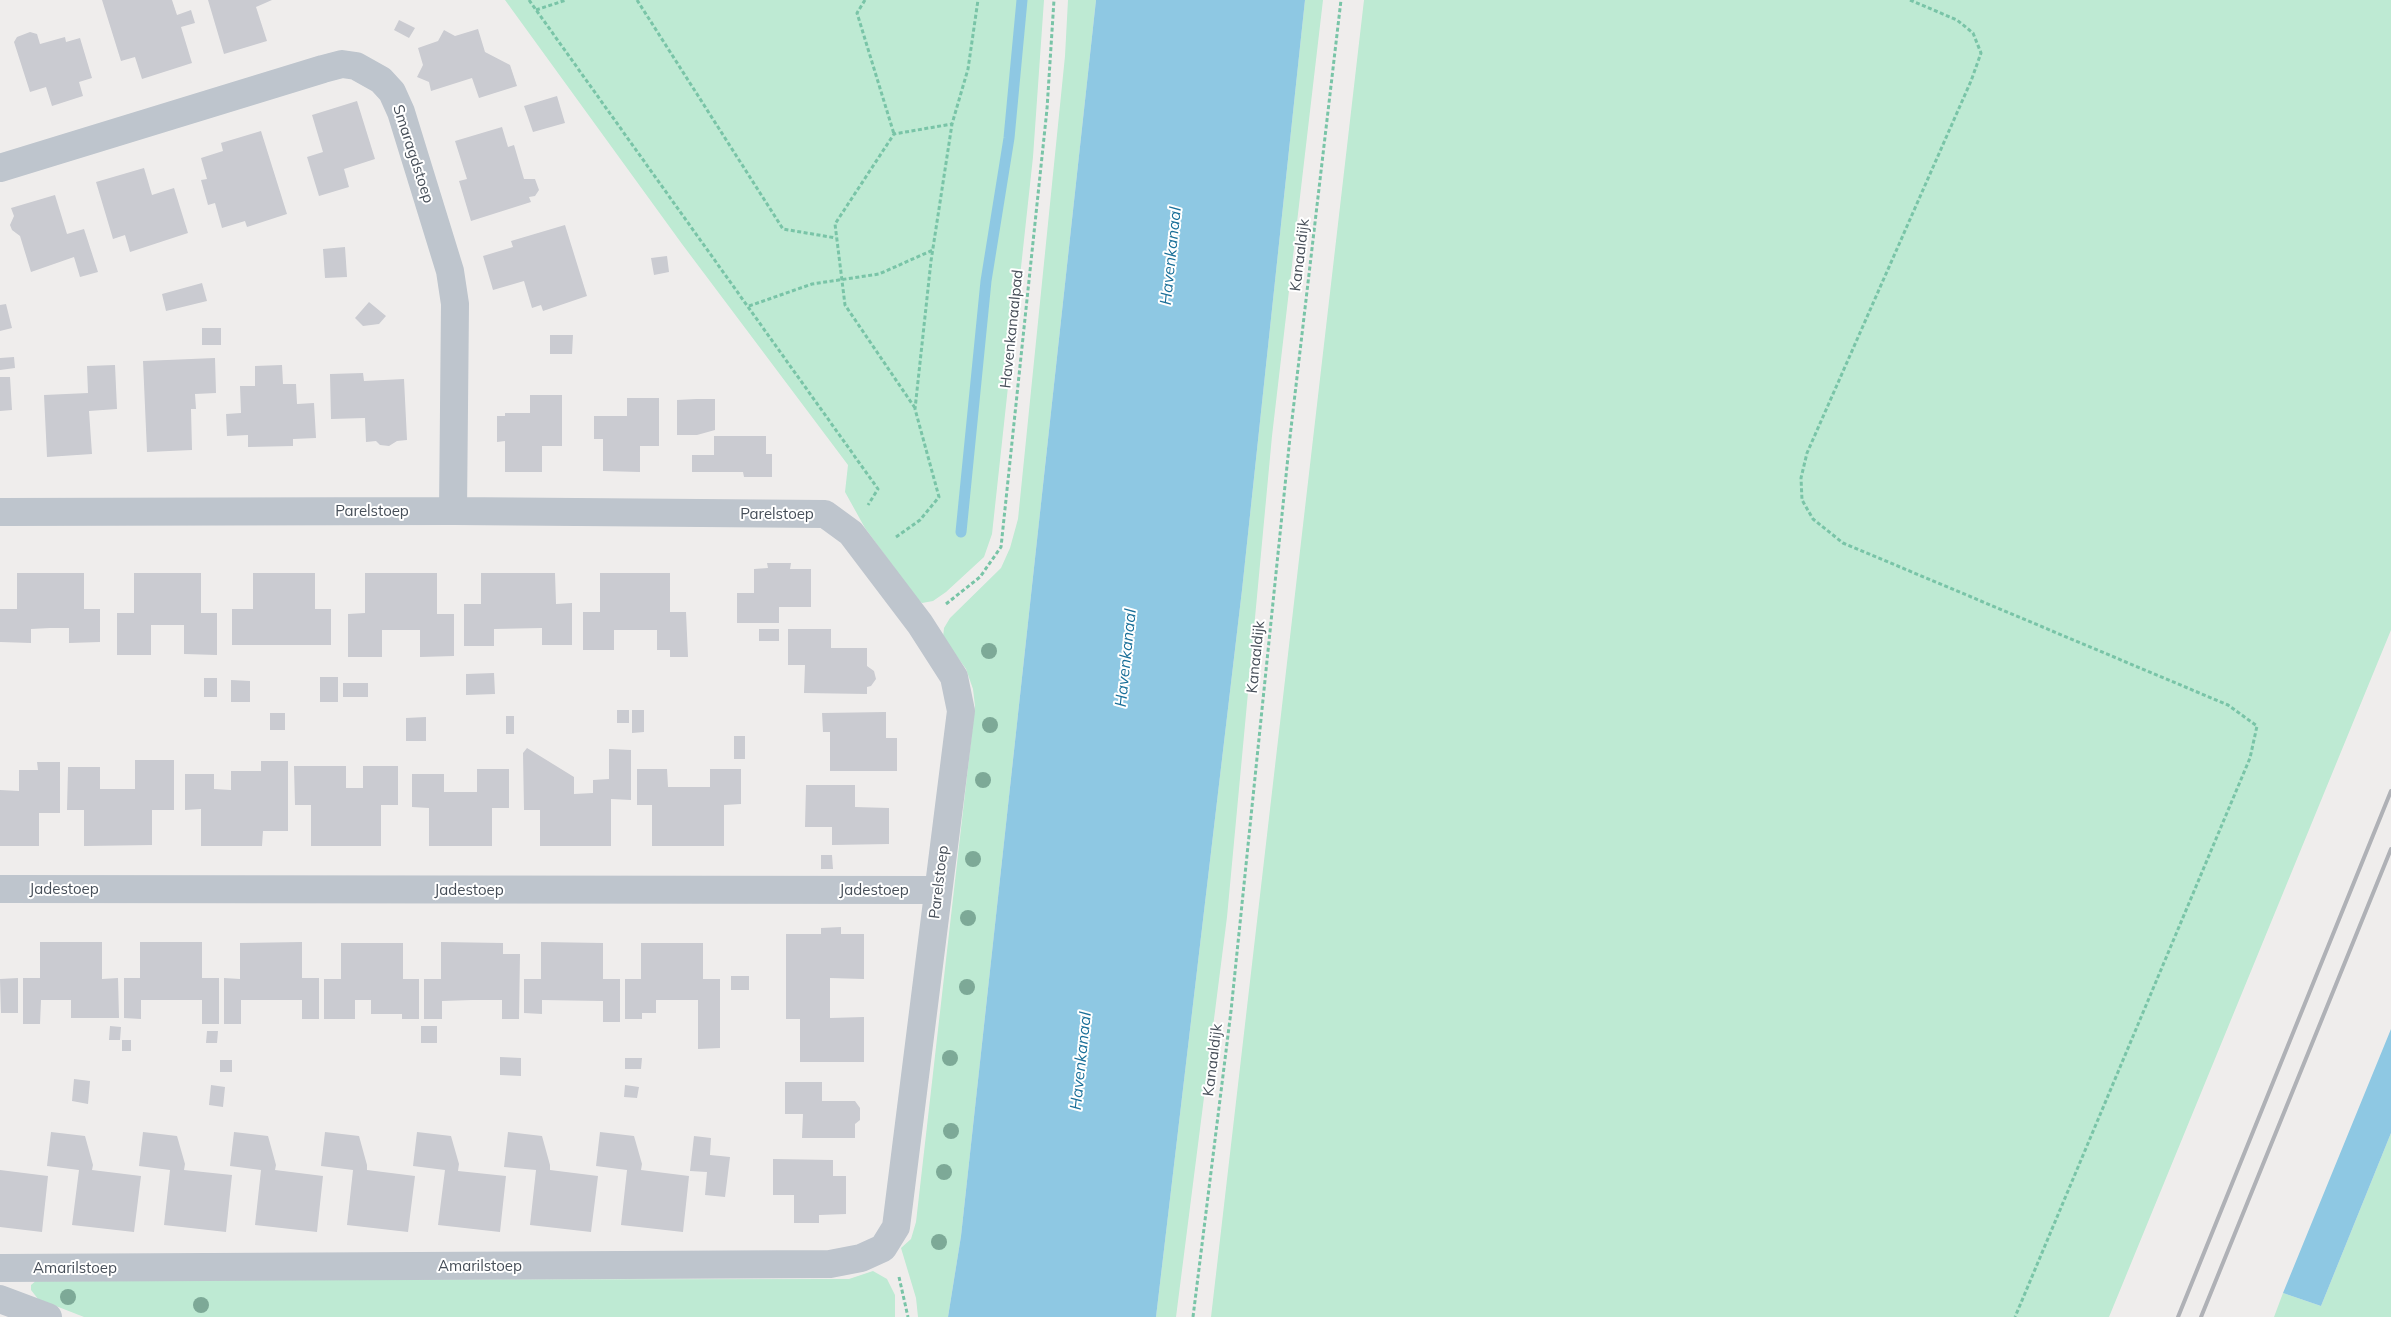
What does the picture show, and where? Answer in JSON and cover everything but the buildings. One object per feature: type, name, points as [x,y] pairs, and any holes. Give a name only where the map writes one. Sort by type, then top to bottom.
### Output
[{"type":"street","name":"Smaragdstoep","points":[[0,168],[323,68],[342,64],[356,66],[381,80],[392,92],[400,112],[450,271],[455,304],[453,511]]},
{"type":"street","name":"Parelstoep","points":[[0,512],[453,511],[825,514],[851,533],[920,624],[954,676],[961,711],[896,1227],[883,1248]]},
{"type":"street","name":"Jadestoep","points":[[0,889],[938,890]]},
{"type":"street","name":"Amarilstoep","points":[[0,1268],[830,1264],[861,1258],[883,1248]]},
{"type":"street","points":[[0,1299],[48,1317]]},
{"type":"path","points":[[529,0],[878,489],[851,533]]},
{"type":"path","points":[[536,10],[566,0]]},
{"type":"path","points":[[637,0],[783,228],[836,238]]},
{"type":"path","points":[[864,0],[858,13],[894,134]]},
{"type":"path","points":[[915,409],[932,250],[952,124],[968,69],[978,0]]},
{"type":"path","name":"Havenkanaalpad","points":[[920,624],[980,577],[1000,548],[1047,109],[1054,0]]},
{"type":"path","name":"Kanaaldijk","points":[[1193,1317],[1231,1010],[1290,437],[1340,0]]},
{"type":"path","points":[[1910,0],[1957,20],[1973,33],[1982,53],[1807,453],[1802,478],[1802,500],[1813,519],[1843,542],[2228,705],[2257,726],[2250,758],[2015,1317]]},
{"type":"path","points":[[870,558],[920,520],[939,497],[915,409],[845,305],[834,224],[894,134],[952,124]]},
{"type":"path","points":[[748,306],[812,284],[879,274],[932,250]]},
{"type":"path","points":[[883,1248],[899,1276],[908,1317]]},
{"type":"green space","points":[[505,0],[1044,0],[1033,157],[992,534],[984,557],[946,592],[933,601],[922,603],[917,599],[865,528],[845,492],[848,465],[682,244]]},
{"type":"green space","points":[[1068,0],[1096,0],[961,1236],[948,1317],[918,1317],[916,1298],[901,1248],[911,1239],[916,1222],[975,706],[973,689],[966,669],[943,637],[944,628],[950,618],[1001,568],[1010,548],[1018,519],[1065,56]]},
{"type":"green space","points":[[1305,0],[1323,0],[1272,436],[1227,917],[1176,1317],[1156,1317],[1242,590]]},
{"type":"green space","points":[[1364,0],[2391,0],[2391,630],[2109,1317],[1211,1317]]},
{"type":"green space","points":[[2391,1133],[2391,1317],[2274,1317],[2283,1293],[2321,1306]]},
{"type":"green space","points":[[873,1271],[887,1279],[895,1295],[895,1317],[84,1317],[38,1299],[31,1290],[31,1285],[37,1280],[849,1279]]},
{"type":"water","name":"Havenkanaal","points":[[1096,0],[1305,0],[1242,590],[1156,1317],[948,1317],[961,1236]]},
{"type":"water","points":[[2391,1029],[2391,1133],[2321,1306],[2283,1293]]},
{"type":"waterway","points":[[961,532],[986,281],[1009,138],[1022,0]]},
{"type":"railway","points":[[2178,1317],[2391,791]]},
{"type":"railway","points":[[2201,1317],[2391,849]]}]
